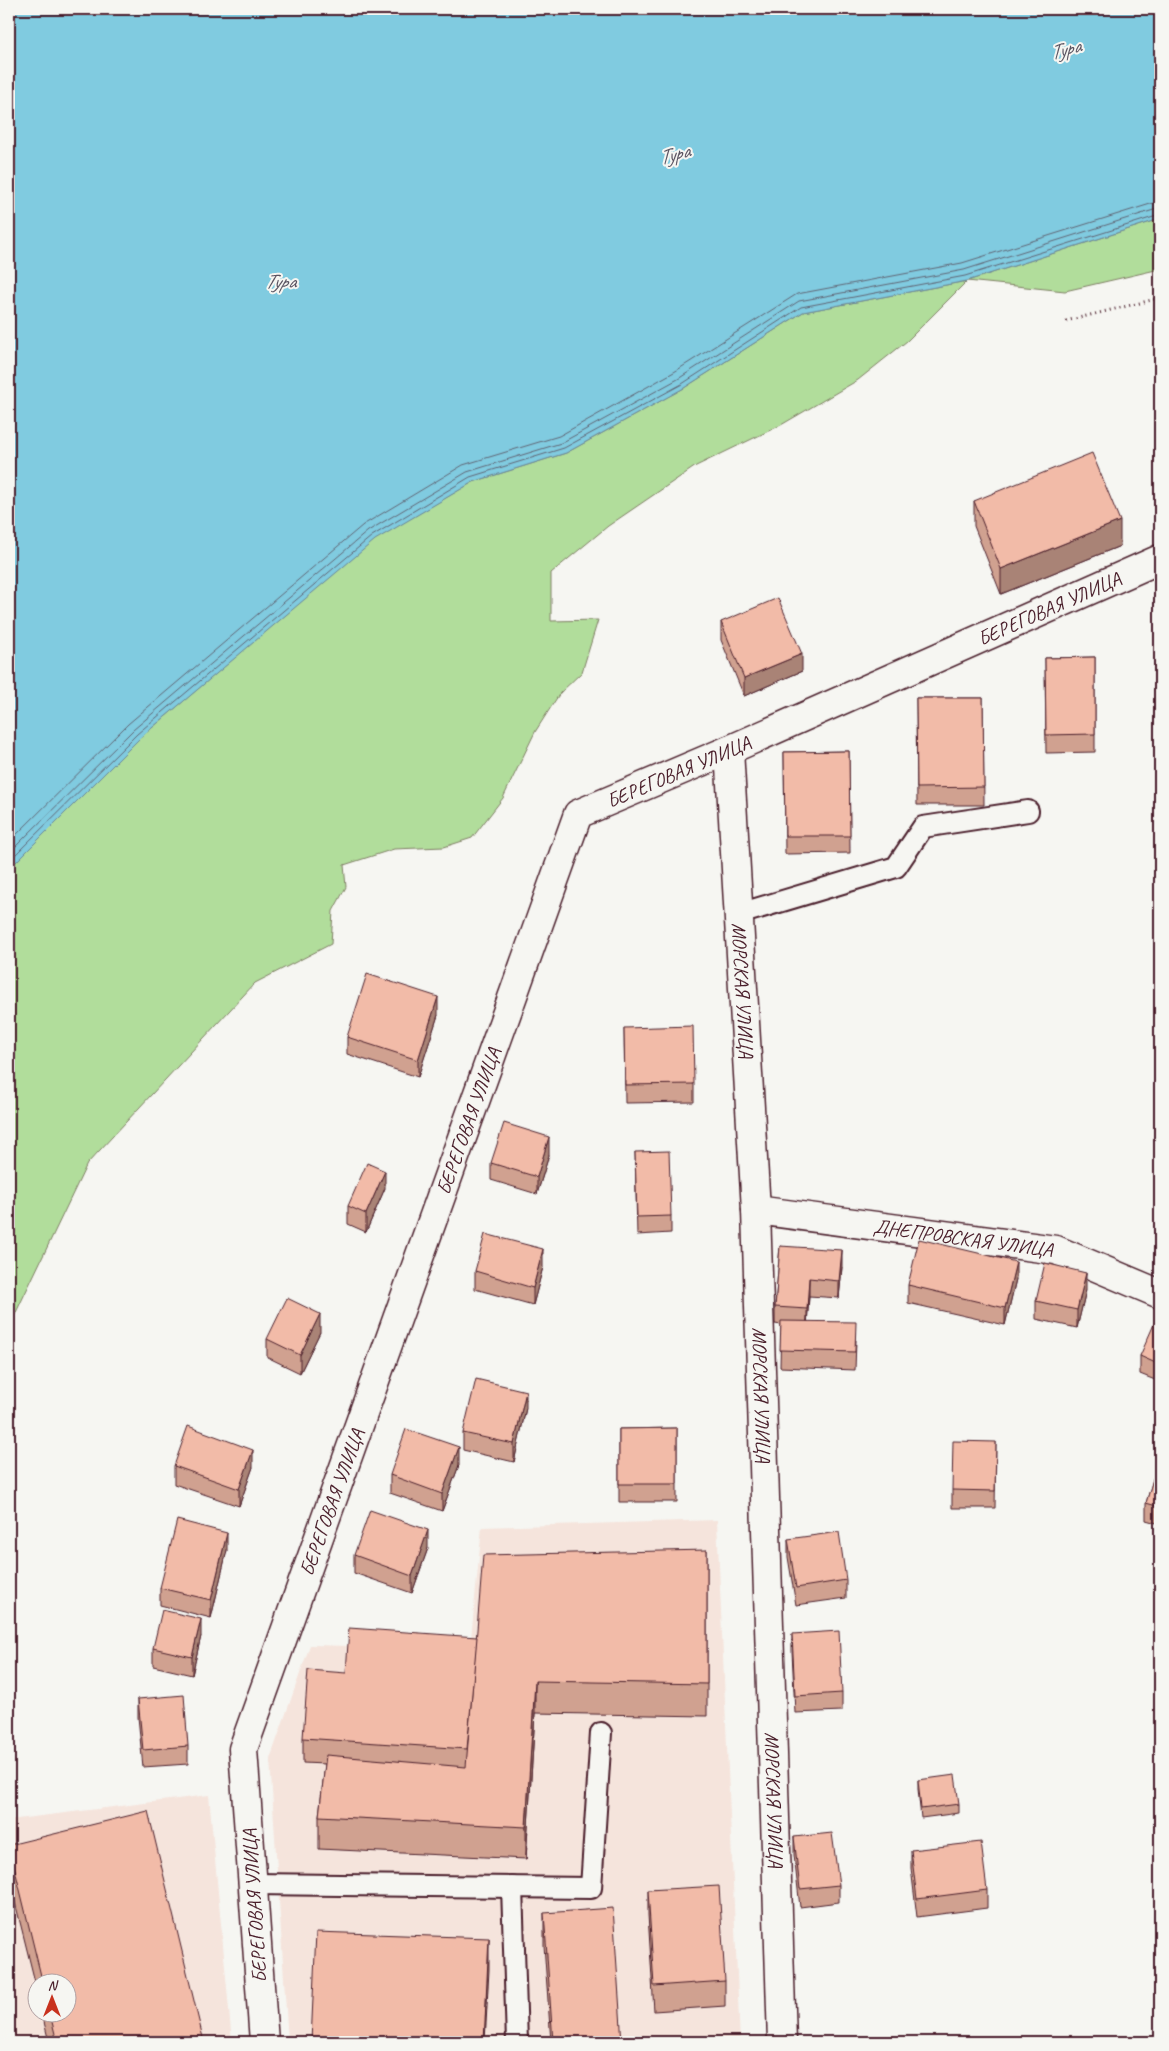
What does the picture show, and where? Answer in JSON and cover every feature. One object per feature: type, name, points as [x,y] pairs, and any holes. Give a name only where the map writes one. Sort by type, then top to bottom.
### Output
[{"type":"street","name":"БЕРЕГОВАЯ УЛИЦА","points":[[264,2042],[242,1749],[578,814],[729,750],[1160,559]]},
{"type":"street","name":"МОРСКАЯ УЛИЦА","points":[[729,750],[756,1210],[782,2042]]},
{"type":"street","name":"ДНЕПРОВСКАЯ УЛИЦА","points":[[756,1210],[1056,1250],[1160,1294]]},
{"type":"lane","points":[[739,914],[896,867],[923,827],[1028,811]]},
{"type":"lane","points":[[252,1884],[591,1888],[601,1733]]},
{"type":"lane","points":[[512,1887],[517,2042]]},
{"type":"path","points":[[1066,321],[1160,298]]},
{"type":"shaded area","points":[[717,1520],[740,2042],[288,2042],[270,1759],[310,1645],[470,1649],[482,1527]]},
{"type":"shaded area","points":[[209,1795],[232,2042],[9,2042],[9,1820]]},
{"type":"green space","points":[[1160,219],[1160,269],[1065,291],[967,281]]},
{"type":"green space","points":[[967,281],[907,341],[858,380],[781,425],[696,466],[608,526],[551,573],[551,621],[598,620],[582,672],[560,693],[535,732],[503,798],[472,838],[444,847],[394,849],[344,865],[346,887],[333,911],[331,944],[255,983],[87,1164],[9,1327],[9,869],[140,738],[375,539],[473,482],[566,453],[684,388],[803,312]]},
{"type":"water","name":"Тура","points":[[9,9],[1160,9],[1160,219],[967,281],[803,312],[684,388],[566,453],[473,482],[375,540],[140,738],[9,869]]},
{"type":"building","points":[[1092,453],[1120,521],[1001,569],[974,501]]},
{"type":"building","points":[[778,598],[802,654],[744,678],[721,622]]},
{"type":"building","points":[[1095,657],[1095,734],[1046,735],[1045,658]]},
{"type":"building","points":[[916,698],[983,698],[984,787],[917,788]]},
{"type":"building","points":[[849,751],[850,836],[785,836],[784,752]]},
{"type":"building","points":[[367,974],[438,997],[418,1060],[347,1037]]},
{"type":"building","points":[[693,1026],[694,1084],[625,1085],[624,1028]]},
{"type":"building","points":[[504,1123],[549,1137],[537,1177],[491,1163]]},
{"type":"building","points":[[669,1151],[671,1216],[637,1217],[635,1152]]},
{"type":"building","points":[[367,1163],[385,1171],[366,1214],[348,1206]]},
{"type":"building","points":[[485,1234],[543,1249],[533,1288],[475,1271]]},
{"type":"building","points":[[919,1239],[1016,1262],[1005,1308],[908,1285]]},
{"type":"building","points":[[780,1246],[842,1250],[839,1281],[809,1278],[807,1309],[775,1307]]},
{"type":"building","points":[[1045,1263],[1086,1273],[1077,1310],[1036,1301]]},
{"type":"building","points":[[287,1298],[320,1314],[300,1355],[267,1339]]},
{"type":"building","points":[[781,1321],[856,1322],[855,1352],[780,1350]]},
{"type":"building","points":[[1155,1322],[1160,1325],[1160,1365],[1140,1356]]},
{"type":"building","points":[[476,1379],[526,1391],[514,1444],[463,1433]]},
{"type":"building","points":[[188,1426],[253,1450],[239,1489],[174,1466]]},
{"type":"building","points":[[677,1428],[677,1484],[619,1484],[619,1429]]},
{"type":"building","points":[[406,1429],[459,1447],[442,1494],[390,1475]]},
{"type":"building","points":[[953,1441],[996,1442],[995,1491],[952,1490]]},
{"type":"building","points":[[1160,1455],[1160,1507],[1146,1503]]},
{"type":"building","points":[[370,1510],[428,1530],[412,1576],[354,1555]]},
{"type":"building","points":[[177,1520],[227,1533],[211,1600],[160,1588]]},
{"type":"building","points":[[839,1532],[846,1580],[796,1588],[788,1539]]},
{"type":"building","points":[[707,1550],[707,1684],[535,1681],[526,1827],[319,1816],[326,1755],[466,1767],[483,1555]]},
{"type":"building","points":[[162,1610],[201,1619],[192,1657],[153,1648]]},
{"type":"building","points":[[349,1628],[477,1637],[467,1749],[303,1738],[308,1670],[346,1673]]},
{"type":"building","points":[[839,1631],[842,1693],[795,1696],[792,1634]]},
{"type":"building","points":[[184,1695],[188,1746],[143,1750],[138,1699]]},
{"type":"building","points":[[955,1775],[959,1804],[921,1809],[918,1780]]},
{"type":"building","points":[[148,1811],[204,2042],[57,2042],[52,2024],[78,2024],[78,1974],[41,1974],[9,1845]]},
{"type":"building","points":[[832,1833],[839,1885],[800,1889],[794,1837]]},
{"type":"building","points":[[981,1842],[987,1890],[917,1899],[911,1850]]},
{"type":"building","points":[[719,1886],[725,1981],[654,1986],[648,1890]]},
{"type":"building","points":[[613,1908],[622,2042],[553,2042],[544,1913]]},
{"type":"building","points":[[316,1932],[489,1938],[484,2042],[311,2042]]}]
